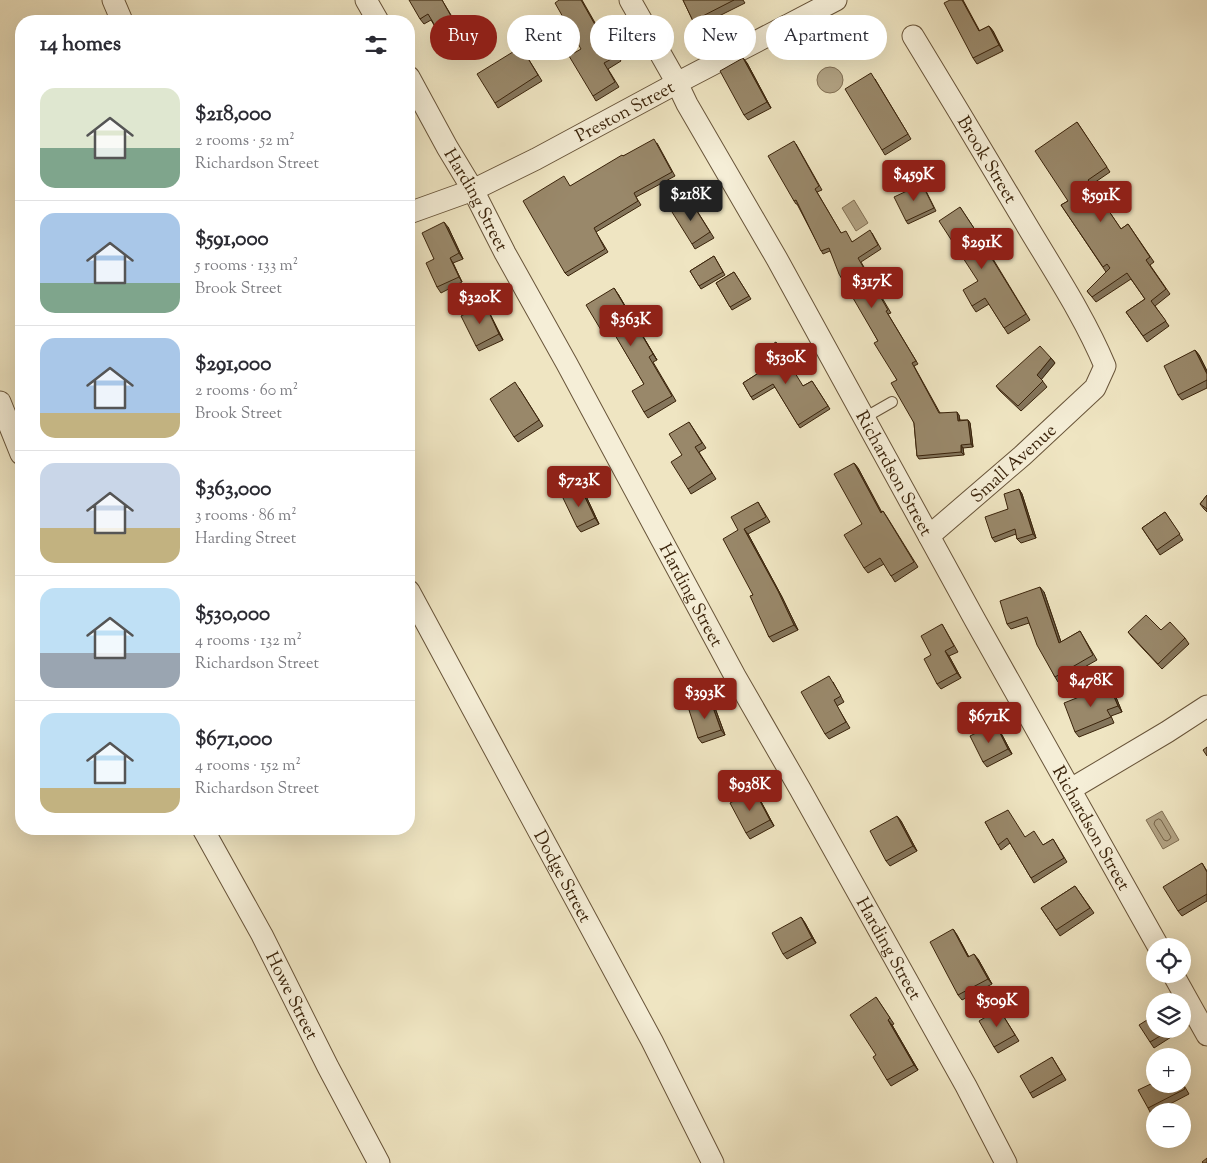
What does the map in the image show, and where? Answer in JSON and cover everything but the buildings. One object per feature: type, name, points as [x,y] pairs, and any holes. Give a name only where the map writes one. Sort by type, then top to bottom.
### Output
[{"type":"street","points":[[112,0],[119,15]]},
{"type":"street","points":[[366,0],[375,15]]},
{"type":"street","name":"Richardson Street","points":[[630,0],[687,104],[777,259],[1154,938]]},
{"type":"street","name":"Preston Street","points":[[415,210],[472,190],[536,159],[836,0]]},
{"type":"street","name":"Brook Street","points":[[913,36],[1046,256],[1097,346],[1105,366],[1095,388]]},
{"type":"street","name":"Harding Street","points":[[415,89],[567,364],[738,681],[962,1077],[1006,1163]]},
{"type":"street","name":"Small Avenue","points":[[929,536],[1095,388]]},
{"type":"street","points":[[0,402],[15,439]]},
{"type":"street","name":"Dodge Street","points":[[415,602],[652,1041],[713,1163]]},
{"type":"street","points":[[1071,789],[1207,706]]},
{"type":"street","name":"Howe Street","points":[[206,835],[262,935],[328,1067],[379,1163]]},
{"type":"street","points":[[1178,983],[1207,1035]]},
{"type":"lane","points":[[864,418],[892,402]]},
{"type":"water","points":[[830,67],[839,71],[843,80],[839,89],[830,93],[821,89],[817,80],[821,71]]},
{"type":"water","points":[[854,200],[868,223],[856,231],[842,208]]},
{"type":"water","points":[[1162,811],[1179,840],[1163,849],[1146,820]]}]
